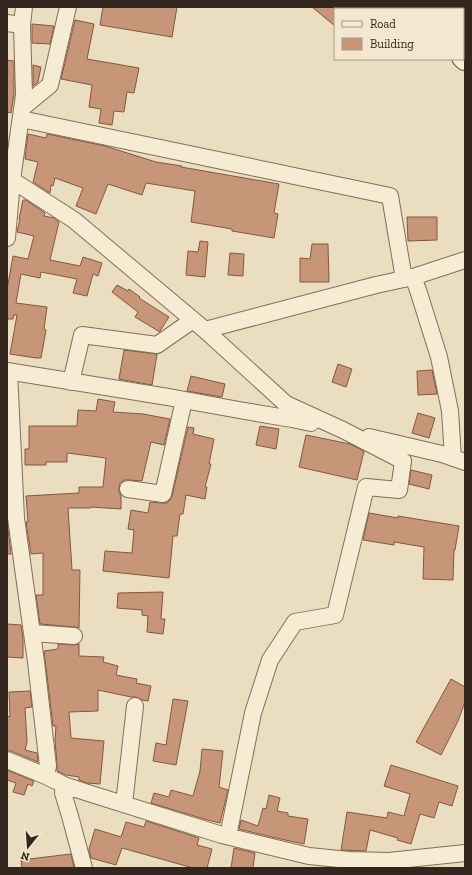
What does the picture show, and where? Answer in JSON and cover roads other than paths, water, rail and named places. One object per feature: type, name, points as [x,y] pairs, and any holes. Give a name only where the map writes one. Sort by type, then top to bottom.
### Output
[{"type":"street","points":[[7,235],[10,178],[24,95],[14,24],[24,7]]},
{"type":"street","points":[[22,113],[50,85],[68,7]]},
{"type":"street","points":[[22,113],[390,196],[408,278],[418,290],[439,357],[459,460],[442,454],[292,419],[8,372],[16,518],[48,766],[46,776]]},
{"type":"street","points":[[10,178],[74,220],[199,325],[286,404],[343,430],[403,461],[399,490],[366,487],[335,615],[295,622],[270,660],[253,713],[228,836]]},
{"type":"street","points":[[71,382],[82,335],[157,345],[199,325],[408,278],[465,260]]},
{"type":"street","points":[[128,489],[163,494],[184,400]]},
{"type":"street","points":[[32,633],[74,636]]},
{"type":"street","points":[[124,804],[135,706]]},
{"type":"street","points":[[7,760],[64,785],[228,836],[309,856],[389,864],[465,853]]},
{"type":"street","points":[[64,785],[63,792],[84,868]]}]
